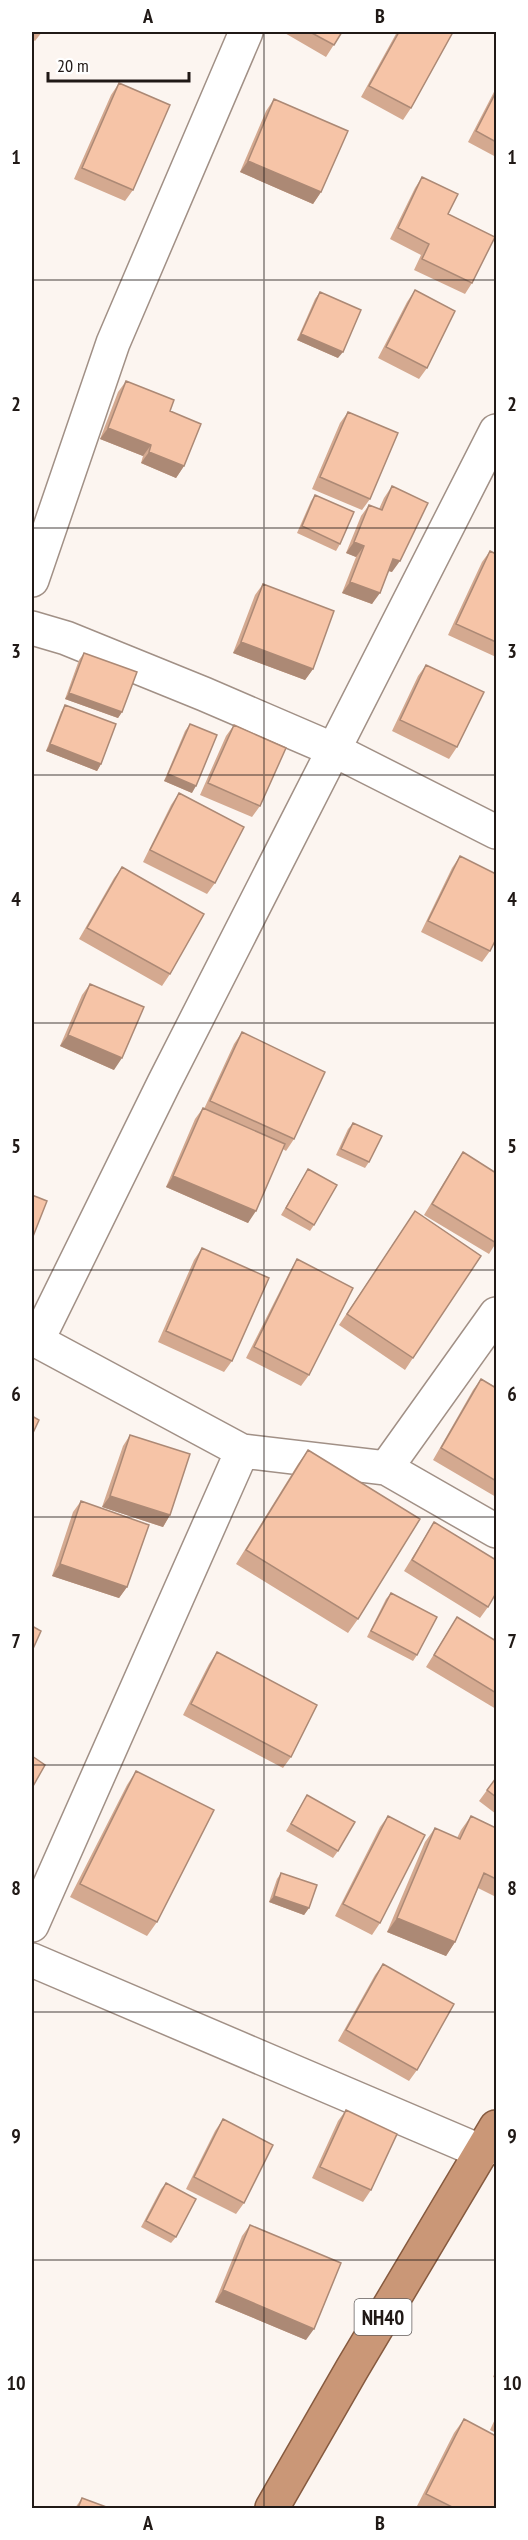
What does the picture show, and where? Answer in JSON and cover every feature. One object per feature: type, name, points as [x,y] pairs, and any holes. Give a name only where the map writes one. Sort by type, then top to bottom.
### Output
[{"type":"highway","name":"NH40","points":[[272,2508],[352,2368],[489,2140]]},
{"type":"street","points":[[32,580],[113,343],[246,32]]},
{"type":"street","points":[[496,430],[34,1340],[242,1450],[386,1468],[496,1531]]},
{"type":"street","points":[[32,628],[66,638],[334,750],[496,832]]},
{"type":"street","points":[[386,1468],[496,1314]]},
{"type":"street","points":[[32,1925],[242,1450]]},
{"type":"street","points":[[32,1960],[489,2140]]},
{"type":"building","points":[[310,32],[342,32],[334,45]]},
{"type":"building","points":[[399,32],[453,32],[411,108],[369,86]]},
{"type":"building","points":[[119,83],[170,105],[133,190],[82,168]]},
{"type":"building","points":[[496,92],[496,142],[476,131]]},
{"type":"building","points":[[274,99],[348,131],[321,192],[248,161]]},
{"type":"building","points":[[422,177],[458,194],[448,214],[495,237],[472,283],[422,259],[429,244],[398,228]]},
{"type":"building","points":[[415,290],[455,311],[427,368],[386,347]]},
{"type":"building","points":[[320,292],[361,310],[343,352],[301,334]]},
{"type":"building","points":[[126,381],[174,400],[170,411],[201,424],[184,466],[149,452],[151,445],[108,428]]},
{"type":"building","points":[[348,412],[398,433],[370,499],[320,477]]},
{"type":"building","points":[[392,486],[428,503],[400,561],[393,559],[380,593],[350,582],[364,546],[354,542],[369,505],[382,510]]},
{"type":"building","points":[[315,495],[354,512],[340,544],[302,526]]},
{"type":"building","points":[[490,551],[496,554],[496,642],[456,624]]},
{"type":"building","points":[[263,584],[334,611],[313,669],[241,642]]},
{"type":"building","points":[[84,653],[137,672],[122,712],[69,693]]},
{"type":"building","points":[[426,665],[484,692],[457,747],[400,720]]},
{"type":"building","points":[[65,705],[116,724],[101,764],[50,744]]},
{"type":"building","points":[[190,724],[217,735],[196,786],[168,774]]},
{"type":"building","points":[[234,725],[286,748],[260,806],[208,783]]},
{"type":"building","points":[[179,793],[244,827],[215,883],[150,850]]},
{"type":"building","points":[[460,856],[496,874],[496,939],[490,951],[428,921]]},
{"type":"building","points":[[122,867],[204,914],[170,974],[87,928]]},
{"type":"building","points":[[90,984],[144,1007],[122,1058],[68,1035]]},
{"type":"building","points":[[242,1032],[325,1072],[294,1139],[210,1101]]},
{"type":"building","points":[[203,1108],[285,1144],[256,1211],[173,1176]]},
{"type":"building","points":[[353,1123],[382,1136],[369,1162],[341,1149]]},
{"type":"building","points":[[463,1152],[496,1173],[496,1243],[432,1204]]},
{"type":"building","points":[[308,1169],[337,1185],[314,1225],[286,1208]]},
{"type":"building","points":[[32,1195],[47,1201],[32,1239]]},
{"type":"building","points":[[415,1211],[481,1256],[413,1358],[347,1314]]},
{"type":"building","points":[[202,1248],[269,1278],[232,1361],[166,1331]]},
{"type":"building","points":[[297,1259],[353,1288],[309,1375],[254,1347]]},
{"type":"building","points":[[481,1379],[496,1388],[496,1481],[441,1448]]},
{"type":"building","points":[[32,1416],[39,1420],[32,1435]]},
{"type":"building","points":[[130,1435],[190,1454],[170,1515],[110,1496]]},
{"type":"building","points":[[308,1450],[420,1519],[358,1619],[246,1550]]},
{"type":"building","points":[[81,1501],[149,1525],[127,1587],[60,1564]]},
{"type":"building","points":[[434,1522],[496,1560],[496,1593],[488,1607],[412,1560]]},
{"type":"building","points":[[391,1593],[437,1617],[417,1655],[371,1631]]},
{"type":"building","points":[[457,1617],[496,1641],[496,1693],[434,1655]]},
{"type":"building","points":[[32,1626],[41,1631],[32,1651]]},
{"type":"building","points":[[217,1652],[317,1705],[291,1757],[191,1704]]},
{"type":"building","points":[[32,1756],[45,1765],[32,1788]]},
{"type":"building","points":[[136,1771],[214,1810],[157,1922],[80,1884]]},
{"type":"building","points":[[496,1778],[496,1797],[487,1790]]},
{"type":"building","points":[[307,1795],[355,1822],[338,1851],[291,1824]]},
{"type":"building","points":[[388,1816],[425,1835],[380,1923],[343,1904]]},
{"type":"building","points":[[471,1816],[496,1828],[496,1879],[484,1873],[455,1942],[397,1918],[435,1828],[460,1839]]},
{"type":"building","points":[[281,1873],[317,1885],[309,1908],[274,1896]]},
{"type":"building","points":[[383,1964],[454,2004],[417,2070],[346,2030]]},
{"type":"building","points":[[346,2110],[397,2134],[371,2190],[320,2167]]},
{"type":"building","points":[[223,2119],[273,2145],[244,2203],[194,2177]]},
{"type":"building","points":[[166,2183],[196,2199],[176,2237],[146,2221]]},
{"type":"building","points":[[250,2225],[341,2263],[314,2329],[223,2290]]},
{"type":"building","points":[[464,2419],[496,2436],[496,2508],[454,2508],[426,2494]]},
{"type":"building","points":[[82,2498],[109,2508],[78,2508]]}]
